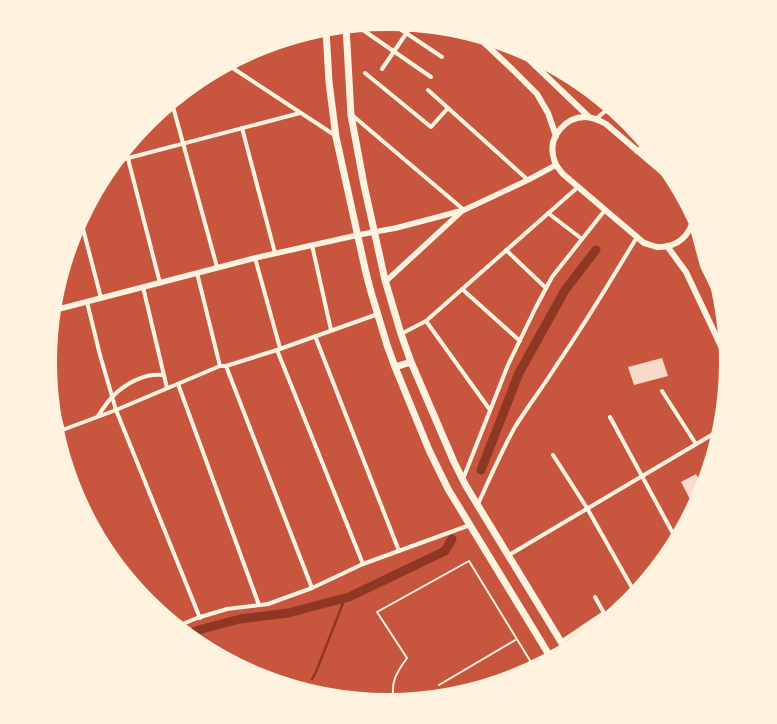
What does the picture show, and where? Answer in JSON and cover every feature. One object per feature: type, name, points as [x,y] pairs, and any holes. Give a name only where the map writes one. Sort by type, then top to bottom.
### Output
[{"type":"main road","points":[[346,33],[352,115],[357,148],[385,282],[401,334],[454,462],[563,645]]},
{"type":"main road","points":[[326,36],[329,82],[336,137],[371,292],[395,367],[429,450],[448,489],[548,653]]},
{"type":"main road","points":[[487,45],[537,94],[548,113],[556,136]]},
{"type":"main road","points":[[535,64],[589,117]]},
{"type":"main road","points":[[656,165],[606,124],[589,117],[574,119],[564,125],[557,133],[553,144],[552,155],[556,165],[563,174],[644,243],[655,247],[667,246],[682,239],[691,226]]},
{"type":"main road","points":[[637,151],[643,149]]},
{"type":"main road","points":[[699,244],[703,266],[710,281]]},
{"type":"main road","points":[[667,246],[686,272],[720,344]]},
{"type":"main road","points":[[395,367],[412,362]]},
{"type":"street","points":[[365,31],[431,77]]},
{"type":"street","points":[[404,31],[442,57]]},
{"type":"street","points":[[382,69],[407,33]]},
{"type":"street","points":[[233,69],[336,137]]},
{"type":"street","points":[[365,73],[431,126],[448,108]]},
{"type":"street","points":[[428,90],[528,180]]},
{"type":"street","points":[[174,109],[217,267]]},
{"type":"street","points":[[596,119],[606,111]]},
{"type":"street","points":[[160,283],[128,158],[300,113]]},
{"type":"street","points":[[352,115],[464,210]]},
{"type":"street","points":[[242,128],[275,253]]},
{"type":"street","points":[[61,309],[275,253],[416,224],[464,210],[556,165]]},
{"type":"street","points":[[401,334],[426,321],[578,187]]},
{"type":"street","points":[[385,282],[464,210]]},
{"type":"street","points":[[463,479],[508,365],[546,288],[552,277],[605,210]]},
{"type":"street","points":[[548,213],[582,239]]},
{"type":"street","points":[[84,230],[101,298]]},
{"type":"street","points":[[478,504],[500,455],[519,420],[576,337],[637,237]]},
{"type":"street","points":[[312,245],[331,330]]},
{"type":"street","points":[[506,250],[546,288]]},
{"type":"street","points":[[255,258],[279,349],[364,564]]},
{"type":"street","points":[[197,273],[220,366]]},
{"type":"street","points":[[143,287],[167,388]]},
{"type":"street","points":[[462,289],[520,341]]},
{"type":"street","points":[[87,302],[116,410],[200,618]]},
{"type":"street","points":[[64,429],[116,410],[220,366],[226,366],[279,349],[378,314]]},
{"type":"street","points":[[426,321],[490,410]]},
{"type":"street","points":[[315,336],[399,551]]},
{"type":"street","points":[[226,366],[312,588]]},
{"type":"street","points":[[97,417],[112,397],[130,382],[146,376],[158,374],[164,375]]},
{"type":"street","points":[[178,384],[259,605]]},
{"type":"street","points":[[662,391],[696,444]]},
{"type":"street","points":[[610,417],[673,533]]},
{"type":"street","points":[[509,555],[712,435]]},
{"type":"street","points":[[553,455],[587,508],[632,588]]},
{"type":"street","points":[[184,624],[227,609],[268,604],[312,588],[364,564],[470,525]]},
{"type":"street","points":[[561,642],[604,613],[594,597]]},
{"type":"lane","points":[[394,694],[393,686],[396,675],[407,658],[377,612],[469,561],[531,662]]},
{"type":"lane","points":[[439,685],[517,639]]},
{"type":"building","points":[[662,358],[668,376],[634,385],[628,367]]},
{"type":"building","points":[[696,474],[699,479],[690,500],[681,482]]},
{"type":"waterway","points":[[481,470],[519,373],[565,290],[596,250]]},
{"type":"waterway","points":[[195,632],[240,619],[288,613],[349,597],[445,551],[452,539]]},
{"type":"waterway","points":[[312,679],[345,598]]}]
